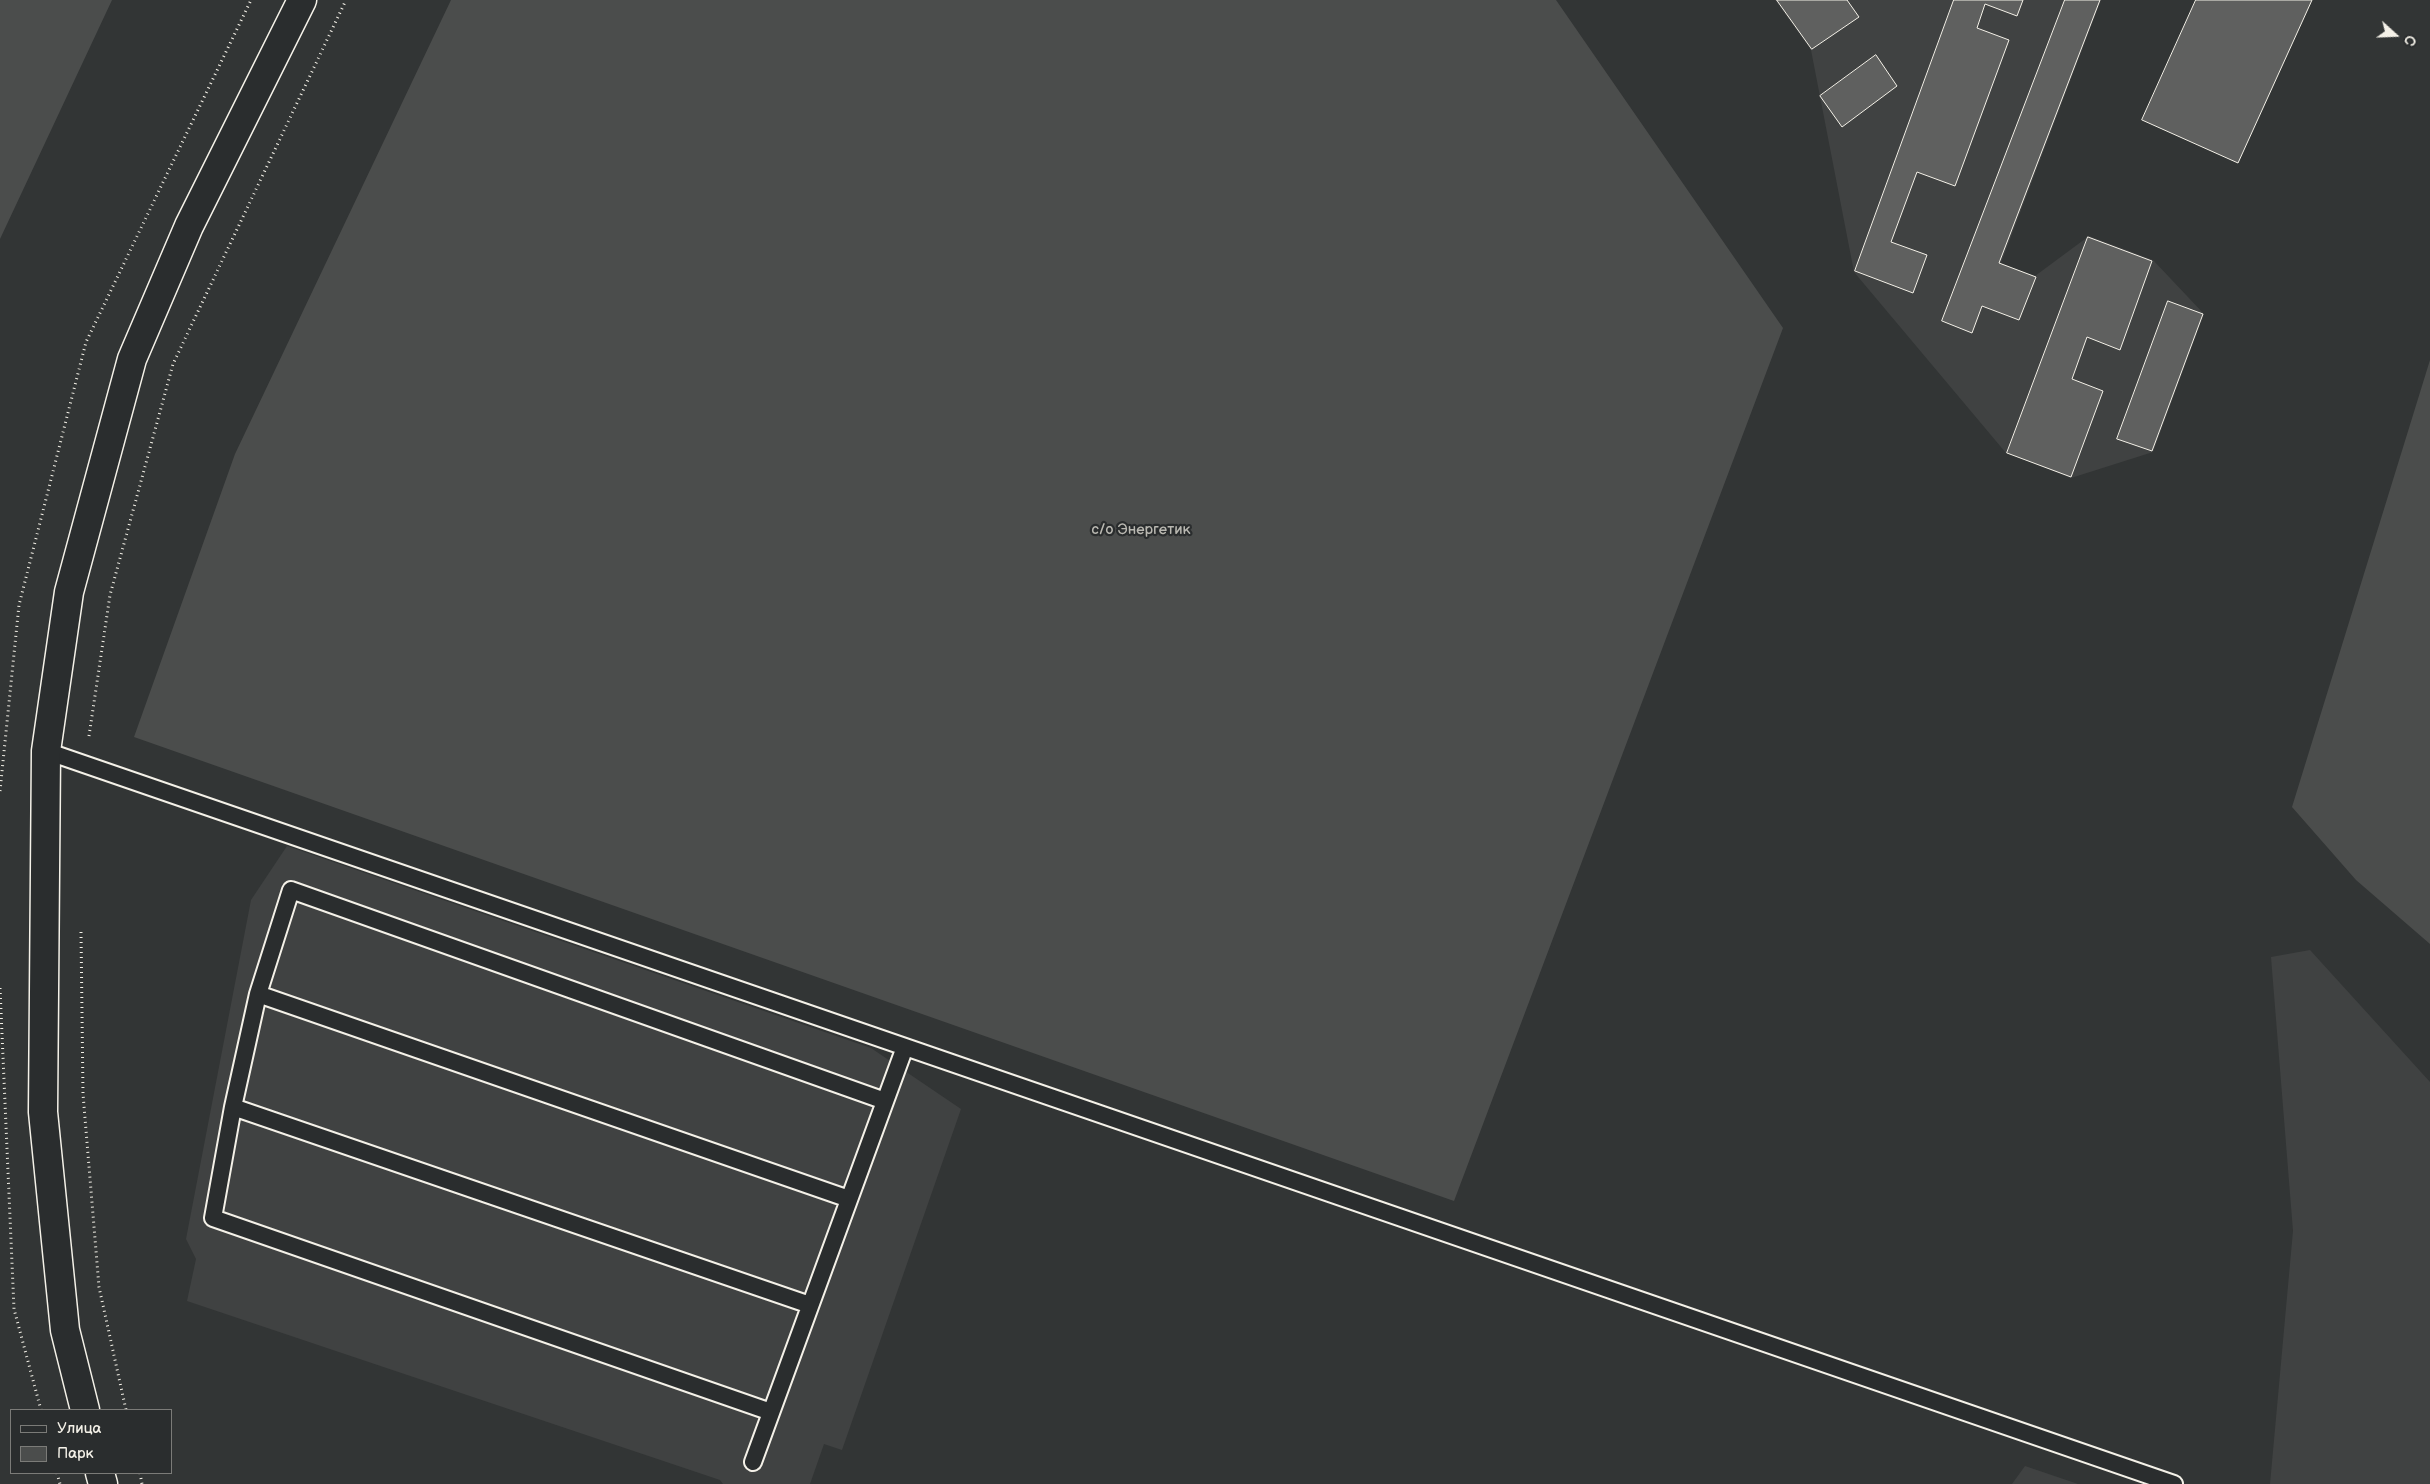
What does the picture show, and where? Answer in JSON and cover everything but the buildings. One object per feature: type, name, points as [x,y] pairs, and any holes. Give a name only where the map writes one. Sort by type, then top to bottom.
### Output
[{"type":"street","points":[[85,1409],[65,1330],[43,1112],[46,751],[69,592],[132,360],[189,226],[302,0]]},
{"type":"lane","points":[[46,751],[2174,1484]]},
{"type":"lane","points":[[771,1412],[213,1218],[233,1107],[258,994],[290,890],[885,1101]]},
{"type":"lane","points":[[258,994],[849,1199]]},
{"type":"lane","points":[[753,1462],[905,1047]]},
{"type":"lane","points":[[233,1107],[810,1305]]},
{"type":"path","points":[[84,764],[110,595],[173,364],[346,0]]},
{"type":"path","points":[[81,926],[83,1094],[98,1287],[126,1409]]},
{"type":"path","points":[[0,988],[14,1309],[41,1409]]},
{"type":"shaded area","points":[[1775,0],[2101,0],[2001,263],[2035,276],[2089,236],[2153,260],[2204,314],[2153,452],[2071,478],[2006,453],[1854,272],[1811,50]]},
{"type":"shaded area","points":[[287,846],[871,1048],[961,1109],[842,1450],[824,1444],[810,1484],[723,1484],[720,1480],[187,1301],[196,1259],[186,1239],[251,900]]},
{"type":"shaded area","points":[[2310,950],[2430,1082],[2430,1484],[2270,1484],[2293,1231],[2271,957]]},
{"type":"shaded area","points":[[2025,1466],[2078,1484],[2012,1484]]},
{"type":"green space","points":[[0,0],[112,0],[0,239]]},
{"type":"green space","name":"с/о Энергетик","points":[[451,0],[1556,0],[1783,328],[1454,1201],[134,737],[235,454]]},
{"type":"green space","points":[[2430,360],[2430,944],[2356,880],[2292,807]]}]
